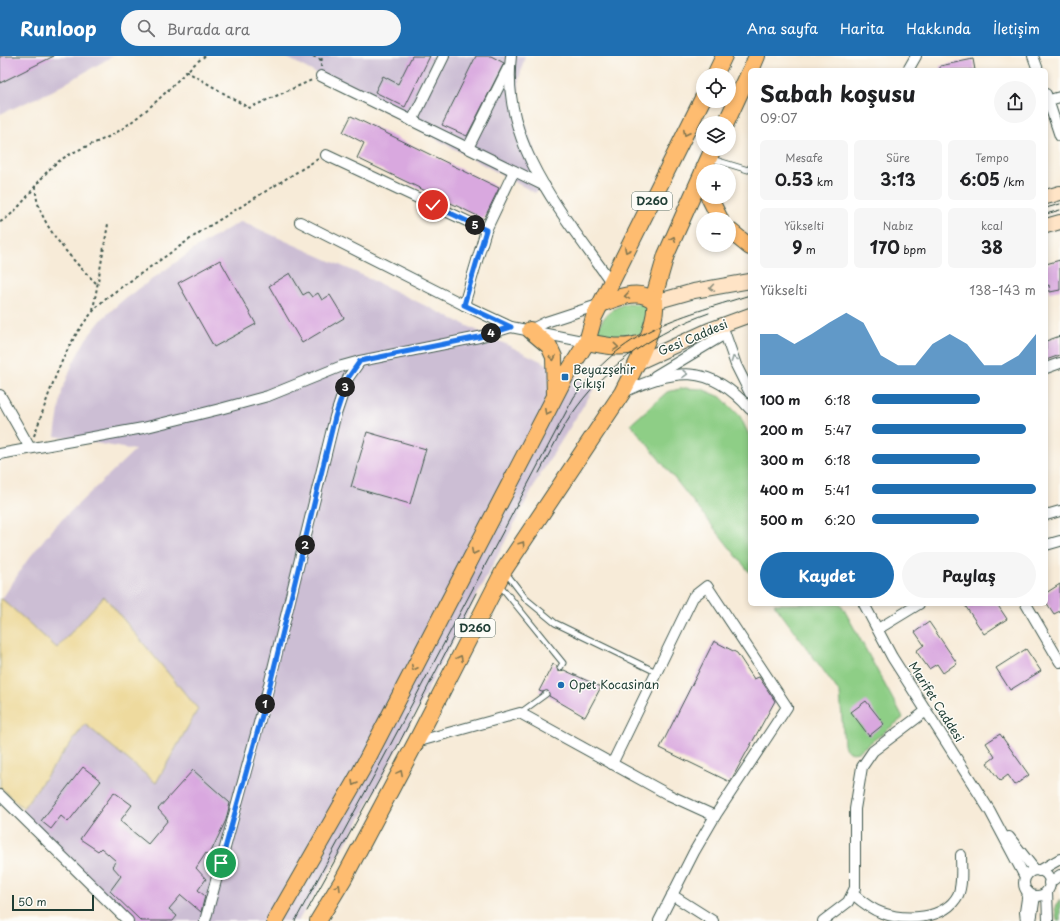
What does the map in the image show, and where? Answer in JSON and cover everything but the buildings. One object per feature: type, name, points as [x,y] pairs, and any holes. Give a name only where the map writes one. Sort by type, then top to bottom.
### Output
[{"type":"highway","points":[[718,68],[724,56]]},
{"type":"highway","points":[[752,68],[757,56]]},
{"type":"highway","points":[[729,116],[748,78]]},
{"type":"highway","name":"D260","points":[[600,304],[698,108]]},
{"type":"highway","name":"D260","points":[[655,297],[666,255],[696,188]]},
{"type":"highway","points":[[736,236],[748,245]]},
{"type":"highway","points":[[632,295],[655,297],[653,320],[645,342],[616,348],[587,342],[594,317],[600,304],[632,295]]},
{"type":"highway","points":[[530,330],[549,346],[554,356],[555,396]]},
{"type":"highway","name":"D260","points":[[275,921],[361,771],[555,396],[587,342]]},
{"type":"highway","name":"D260","points":[[318,921],[344,878],[501,576],[622,394],[645,342]]},
{"type":"main road","points":[[1048,196],[1060,193]]},
{"type":"main road","points":[[1048,225],[1060,222]]},
{"type":"main road","points":[[655,297],[748,281]]},
{"type":"main road","name":"Gesi Caddesi","points":[[637,363],[723,329],[748,316]]},
{"type":"street","points":[[412,121],[444,56]]},
{"type":"street","points":[[909,68],[916,56]]},
{"type":"street","points":[[1033,56],[1037,68]]},
{"type":"street","points":[[468,148],[511,59]]},
{"type":"street","points":[[511,59],[510,95],[516,124],[528,155],[545,186],[611,282]]},
{"type":"street","points":[[321,76],[545,186]]},
{"type":"street","points":[[1048,98],[1060,97]]},
{"type":"street","points":[[1048,101],[1060,136]]},
{"type":"street","points":[[326,155],[486,230]]},
{"type":"street","points":[[464,305],[486,230],[514,171]]},
{"type":"street","points":[[300,222],[464,305],[511,327],[587,342]]},
{"type":"street","points":[[530,330],[546,322],[600,304]]},
{"type":"street","points":[[0,454],[143,428],[220,409],[268,396],[342,366],[479,337],[511,327]]},
{"type":"street","points":[[622,394],[647,381],[723,329],[736,365],[748,389]]},
{"type":"street","points":[[205,921],[266,701],[335,417],[348,378],[360,361]]},
{"type":"street","points":[[1048,367],[1060,363]]},
{"type":"street","points":[[647,381],[681,373],[708,378],[726,386],[739,396],[748,407]]},
{"type":"street","points":[[0,396],[30,448]]},
{"type":"street","points":[[1048,514],[1060,511]]},
{"type":"street","points":[[1048,544],[1060,541]]},
{"type":"street","points":[[612,764],[693,597],[707,586],[787,707],[715,816],[672,894],[659,921]]},
{"type":"street","name":"Marifet Caddesi","points":[[865,606],[892,657],[990,812]]},
{"type":"street","points":[[878,629],[916,606]]},
{"type":"street","points":[[1027,606],[1060,662]]},
{"type":"street","points":[[822,921],[848,902],[853,894],[855,882],[855,809],[862,767],[873,751],[926,711]]},
{"type":"street","points":[[416,742],[520,713],[669,795],[715,816]]},
{"type":"street","points":[[0,795],[128,921]]},
{"type":"street","points":[[990,812],[1037,871],[1046,875],[1030,921]]},
{"type":"street","points":[[990,812],[1025,877],[1024,885],[1040,892]]},
{"type":"street","points":[[853,894],[871,908],[891,915],[918,916],[941,911],[950,905],[960,889],[961,855]]},
{"type":"street","points":[[1025,877],[1060,859]]},
{"type":"street","points":[[1026,921],[1025,912],[1040,892],[1060,875]]},
{"type":"street","points":[[1040,892],[1041,921]]},
{"type":"street","points":[[1040,892],[1048,921]]},
{"type":"street","points":[[672,894],[712,921]]},
{"type":"lane","points":[[736,168],[748,170]]},
{"type":"lane","points":[[501,576],[563,663],[560,668]]},
{"type":"lane","points":[[501,576],[555,623],[656,672]]},
{"type":"lane","points":[[520,713],[546,694]]},
{"type":"path","points":[[0,222],[8,217],[36,185],[63,158],[79,149],[102,140],[125,126],[164,95],[186,71],[205,56]]},
{"type":"path","points":[[313,56],[321,60],[322,56]]},
{"type":"path","points":[[186,71],[249,108],[321,76]]},
{"type":"path","points":[[30,448],[64,355],[75,333],[92,311],[106,298],[203,230],[326,155]]},
{"type":"path","points":[[36,185],[36,200],[40,214],[72,260],[97,284]]},
{"type":"path","points":[[92,311],[108,224]]},
{"type":"shaded area","points":[[0,56],[113,56],[52,91],[0,114]]},
{"type":"shaded area","points":[[284,56],[525,56],[519,79],[519,99],[524,119],[545,182],[535,193]]},
{"type":"shaded area","points":[[241,221],[353,271],[595,387],[537,480],[357,825],[298,921],[129,921],[18,818],[23,808],[85,724],[156,783],[104,596],[57,648],[2,599],[26,562],[53,528],[135,450],[55,436],[62,391],[73,363],[86,339],[103,318],[123,300],[196,248]]},
{"type":"green space","points":[[627,303],[644,304],[647,308],[647,323],[642,334],[636,342],[601,338],[597,332],[602,321],[612,310]]},
{"type":"green space","points":[[684,388],[702,389],[721,397],[740,416],[748,433],[748,570],[631,424],[667,392]]},
{"type":"green space","points":[[775,606],[842,606],[903,718],[858,752],[851,753],[844,745],[840,693]]},
{"type":"green space","points":[[1060,900],[1060,921],[1057,921],[1055,907]]},
{"type":"sand","points":[[104,596],[198,709],[156,783],[85,724],[23,808],[0,787],[0,600],[2,599],[57,648]]},
{"type":"tram line","points":[[1048,207],[1060,204]]},
{"type":"tram line","points":[[1048,213],[1060,210]]},
{"type":"tram line","points":[[295,921],[375,774],[574,397],[593,374],[631,341],[674,320],[748,296]]},
{"type":"tram line","points":[[539,473],[577,407],[604,376],[636,350],[653,339],[690,320],[709,313]]},
{"type":"tram line","points":[[307,911],[392,757],[476,593]]},
{"type":"place","name":"Beyazşehir Çıkışı","points":[[565,377]]},
{"type":"place","name":"Opet Kocasinan","points":[[561,685]]},
{"type":"route","points":[[221,863],[266,701],[335,417],[348,378],[360,361],[479,337],[511,327],[464,305],[486,230],[433,205]]}]
